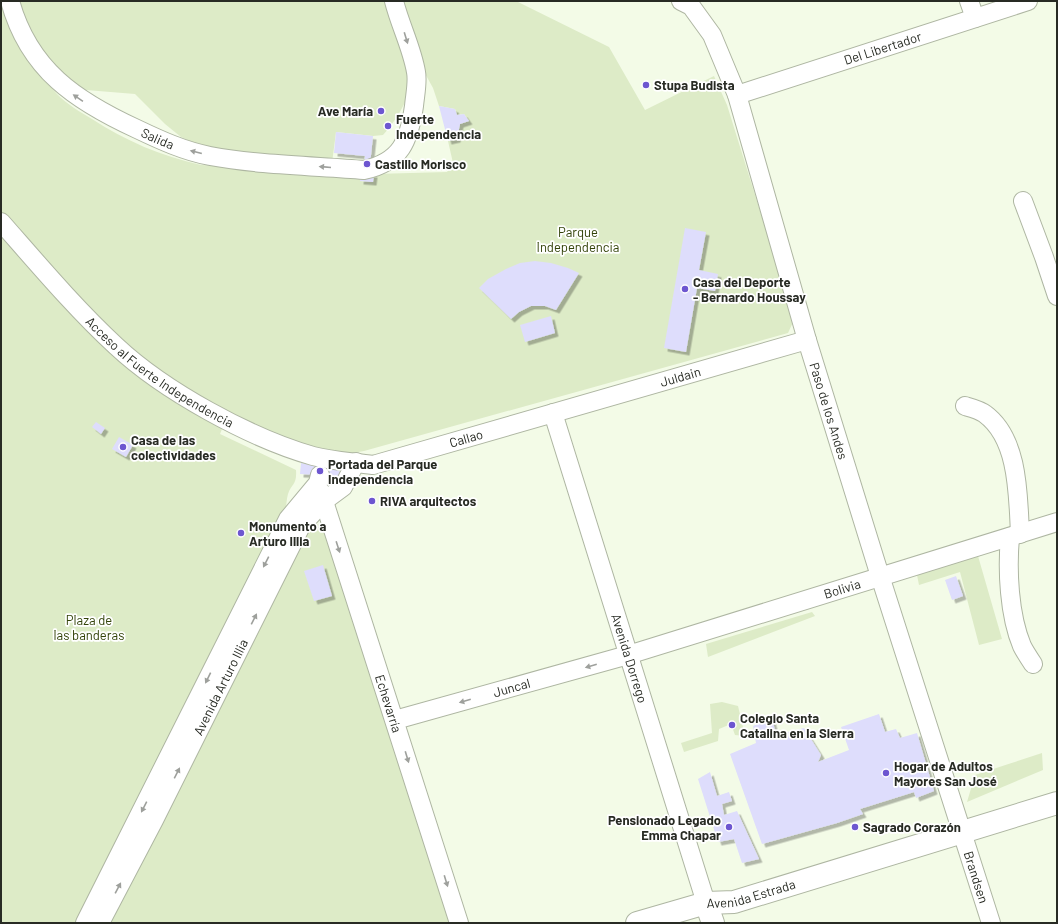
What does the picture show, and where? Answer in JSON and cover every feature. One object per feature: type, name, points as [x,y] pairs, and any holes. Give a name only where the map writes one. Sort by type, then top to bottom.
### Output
[{"type":"main road","name":"Avenida Estrada","points":[[637,923],[709,913],[734,902],[960,826],[1057,789]]},
{"type":"main road","name":"Avenida Estrada","points":[[960,826],[1057,803]]},
{"type":"street","name":"Salida","points":[[10,1],[19,29],[27,42],[62,86],[80,99],[113,118],[160,140],[211,156],[364,170],[386,163],[406,141],[410,129],[416,73],[394,1]]},
{"type":"street","points":[[969,1],[975,18]]},
{"type":"street","name":"Del Libertador","points":[[737,95],[1028,1]]},
{"type":"street","name":"Paso de los Andes","points":[[689,3],[712,35],[737,95],[807,340],[880,576],[960,826]]},
{"type":"street","points":[[1023,201],[1051,254],[1057,296]]},
{"type":"street","name":"Acceso al Fuerte Independencia","points":[[1,222],[85,315],[117,347],[144,368],[198,404],[251,432],[301,452],[320,471],[356,462]]},
{"type":"street","name":"Juldain","points":[[553,413],[807,340]]},
{"type":"street","points":[[966,406],[986,414],[998,428],[1011,452],[1018,485],[1015,535],[1008,564],[1015,623],[1022,646],[1033,664]]},
{"type":"street","name":"Callao","points":[[356,462],[373,465],[553,413]]},
{"type":"street","name":"Avenida Dorrego","points":[[553,413],[709,913]]},
{"type":"street","name":"Avenida Arturo Illia","points":[[100,923],[301,526],[324,501],[343,487],[356,462]]},
{"type":"street","name":"Echevarría","points":[[320,471],[324,501],[459,923]]},
{"type":"street","name":"Avenida Arturo Illia","points":[[85,923],[288,519],[320,471]]},
{"type":"street","name":"Bolivia","points":[[628,655],[1057,522]]},
{"type":"street","name":"Juncal","points":[[395,720],[628,655]]},
{"type":"street","name":"Brandsen","points":[[960,826],[991,923]]},
{"type":"green space","name":"Parque Independencia","points":[[1,1],[4,1],[50,85],[65,101],[78,111],[131,141],[172,157],[201,165],[361,173],[360,181],[373,182],[374,174],[447,172],[453,163],[448,141],[457,139],[460,124],[469,121],[464,114],[457,115],[455,109],[439,106],[433,88],[422,68],[403,1],[516,1],[609,47],[645,110],[714,76],[727,105],[794,320],[788,333],[364,451],[342,455],[276,438],[183,388],[123,344],[1,214]]},
{"type":"green space","points":[[16,1],[385,1],[405,60],[409,84],[408,93],[401,110],[383,135],[373,136],[336,132],[332,163],[227,151],[196,144],[181,137],[165,124],[135,94],[86,90],[76,87],[35,45]]},
{"type":"green space","name":"Plaza de las banderas","points":[[1,233],[42,279],[224,424],[220,434],[296,470],[296,479],[288,494],[284,514],[77,923],[1,923]]},
{"type":"green space","points":[[313,523],[321,525],[325,531],[454,923],[106,923]]},
{"type":"green space","points":[[978,556],[1002,639],[979,645],[960,572],[919,585],[917,575]]},
{"type":"green space","points":[[812,612],[815,616],[708,657],[706,644]]},
{"type":"green space","points":[[722,702],[738,706],[745,736],[735,735],[731,724],[719,729],[718,741],[684,752],[681,743],[712,733],[710,704]]},
{"type":"green space","points":[[1042,753],[1043,770],[967,802],[975,775]]},
{"type":"building","points":[[439,106],[455,109],[457,115],[464,114],[469,121],[460,124],[457,139],[448,141]]},
{"type":"building","name":"Castillo Morisco","points":[[336,132],[373,136],[369,174],[374,174],[373,182],[360,181],[361,173],[363,173],[365,156],[334,153]]},
{"type":"building","name":"Casa del Deporte - Bernardo Houssay","points":[[685,228],[706,232],[699,270],[718,274],[715,291],[697,288],[686,352],[664,348]]},
{"type":"building","points":[[535,261],[551,263],[579,273],[556,310],[545,306],[531,306],[519,312],[511,319],[479,288],[488,279],[506,269],[520,263]]},
{"type":"building","points":[[551,316],[555,333],[525,342],[520,325]]},
{"type":"building","points":[[96,422],[105,428],[101,434],[92,427]]},
{"type":"building","name":"Casa de las colectividades","points":[[119,437],[133,445],[126,457],[112,449]]},
{"type":"building","name":"Portada del Parque Independencia","points":[[301,463],[321,467],[340,468],[339,479],[319,475],[300,474]]},
{"type":"building","points":[[323,565],[332,596],[314,601],[304,571]]},
{"type":"building","points":[[956,576],[963,596],[952,600],[945,580]]},
{"type":"building","points":[[879,714],[885,732],[896,729],[900,738],[917,733],[934,791],[916,798],[914,792],[860,809],[863,814],[837,823],[762,844],[730,754],[756,743],[753,726],[772,718],[776,735],[804,728],[821,755],[818,762],[849,750],[841,727]]},
{"type":"building","name":"Pensionado Legado Emma Chapar","points":[[710,772],[717,796],[729,792],[732,801],[722,804],[724,815],[737,811],[759,859],[742,863],[734,839],[718,842],[698,779]]},
{"type":"place","name":"Stupa Budista","points":[[646,85]]},
{"type":"place","name":"Ave María","points":[[381,111]]},
{"type":"place","name":"Fuerte Independencia","points":[[388,126]]},
{"type":"place","name":"Castillo Morisco","points":[[367,164]]},
{"type":"place","name":"Casa del Deporte - Bernardo Houssay","points":[[685,289]]},
{"type":"place","name":"Casa de las colectividades","points":[[123,447]]},
{"type":"place","name":"Portada del Parque Independencia","points":[[320,471]]},
{"type":"place","name":"RIVA arquitectos","points":[[372,501]]},
{"type":"place","name":"Monumento a Arturo Illia","points":[[241,533]]},
{"type":"place","name":"Colegio Santa Catalina en la Sierra","points":[[732,725]]},
{"type":"place","name":"Hogar de Adultos Mayores San José","points":[[886,773]]},
{"type":"place","name":"Pensionado Legado Emma Chapar","points":[[729,827]]},
{"type":"place","name":"Sagrado Corazón","points":[[855,827]]}]
